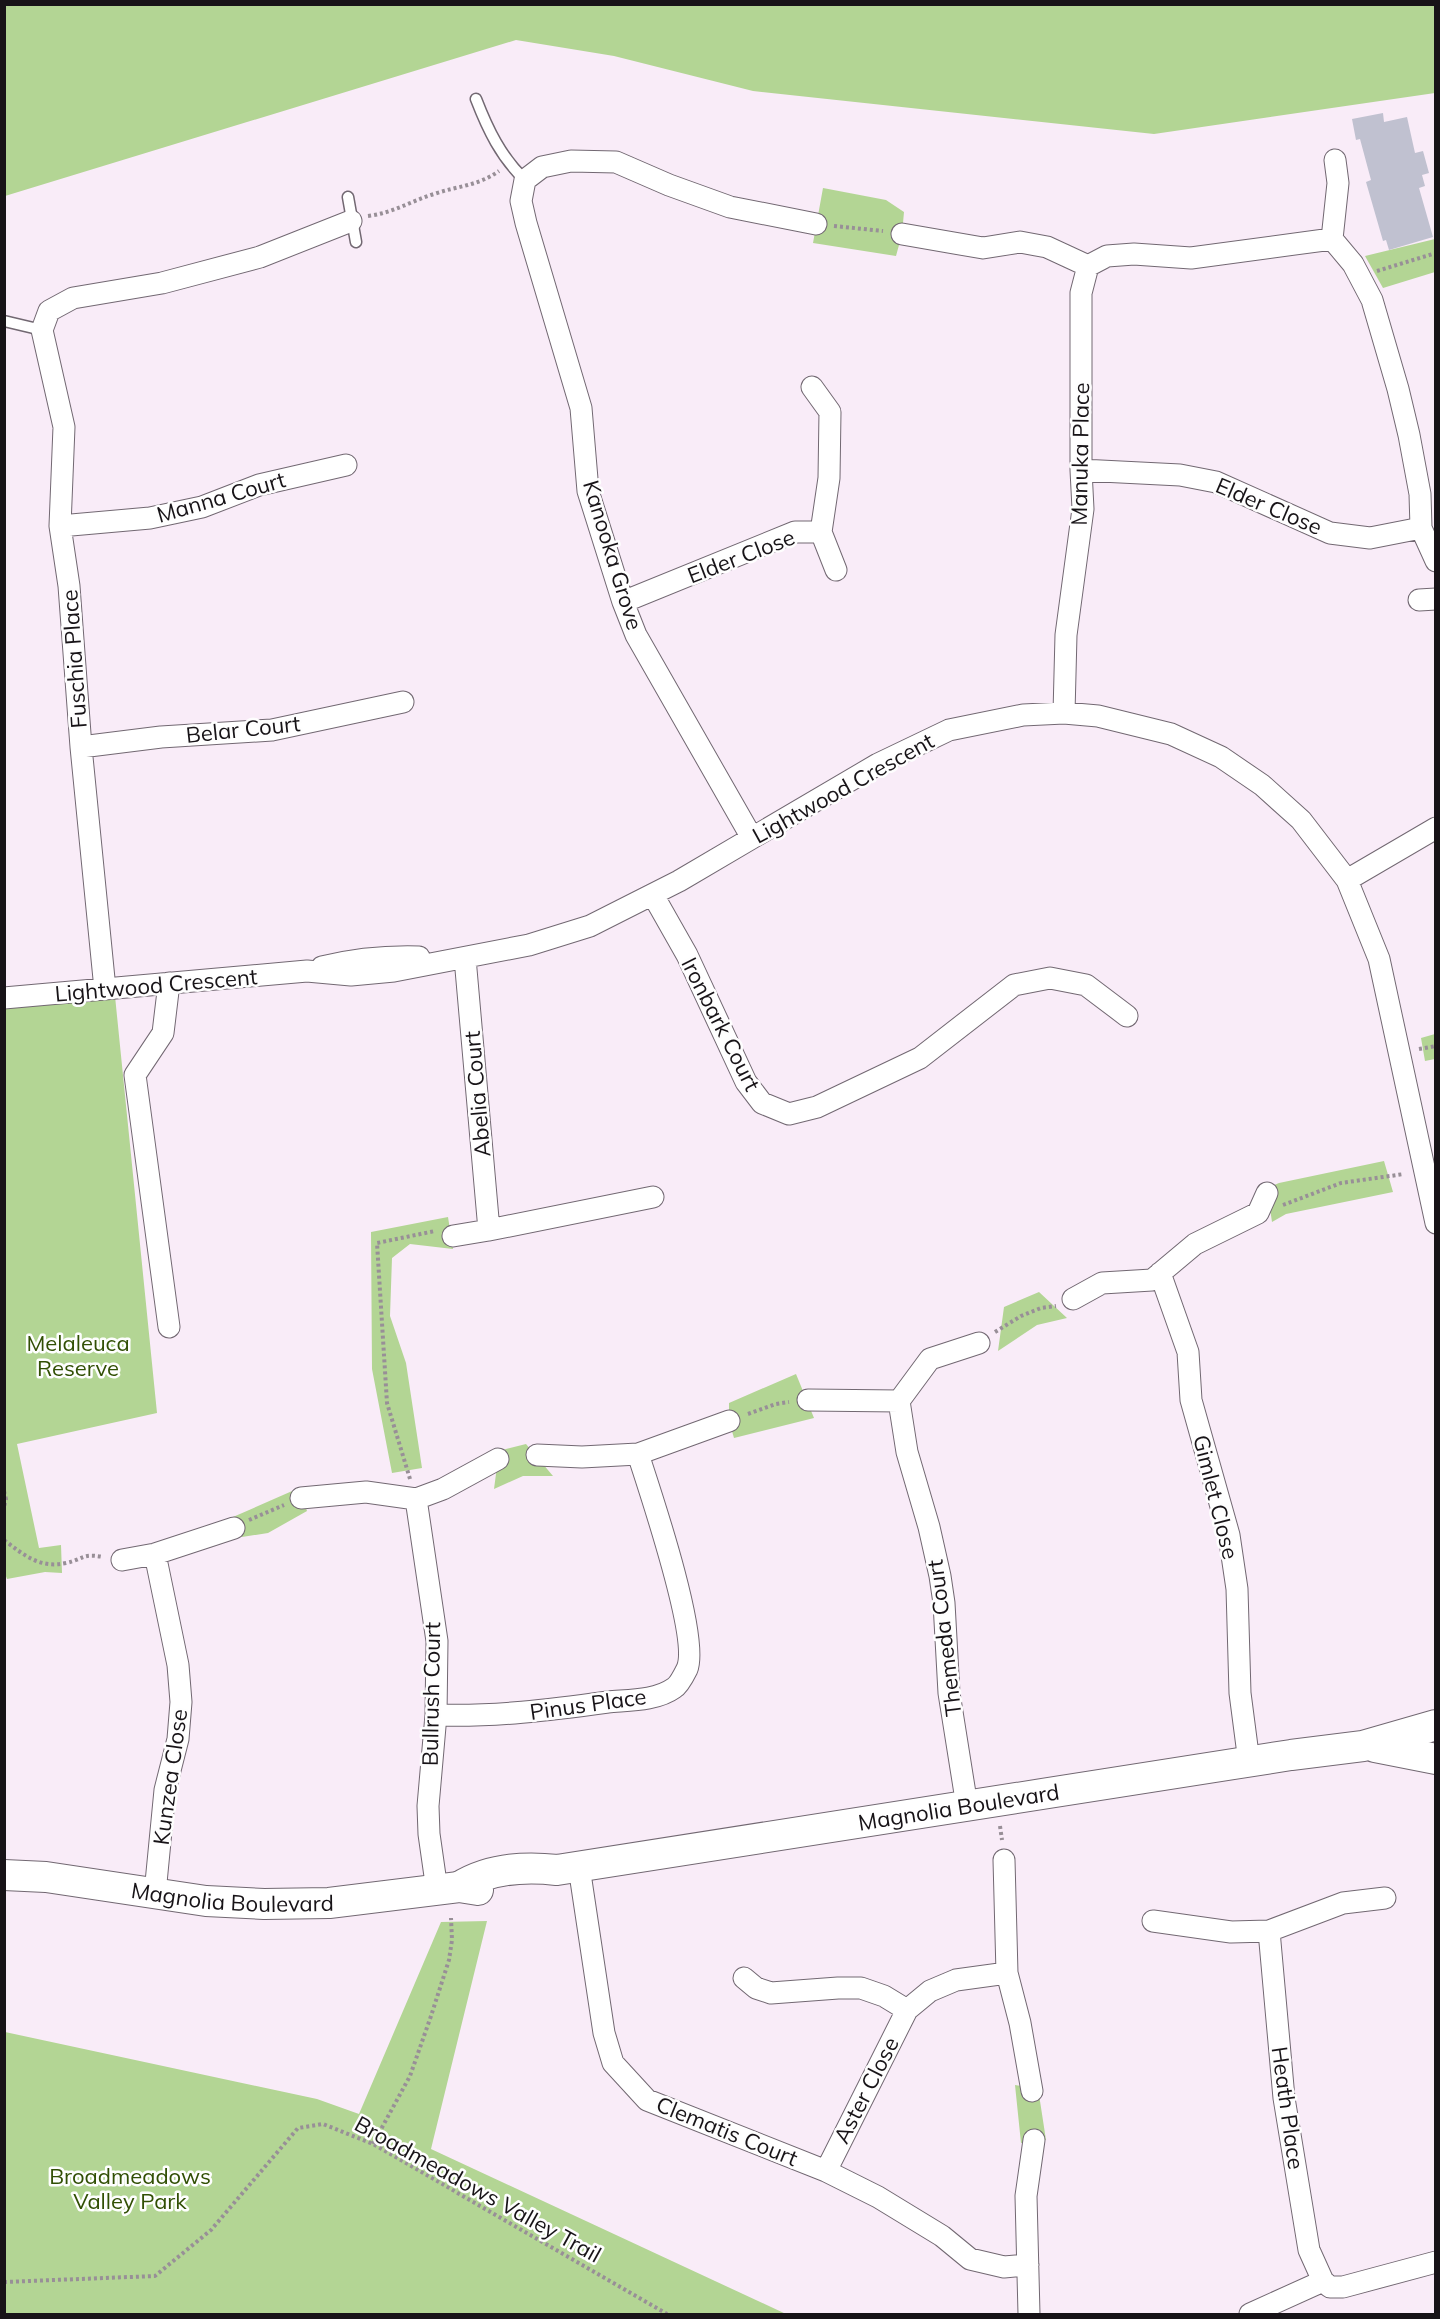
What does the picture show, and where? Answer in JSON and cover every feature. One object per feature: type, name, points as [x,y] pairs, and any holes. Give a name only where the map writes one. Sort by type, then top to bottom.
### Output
[{"type":"street","points":[[1335,160],[1338,183],[1332,239],[1353,264],[1372,300],[1398,389],[1420,494],[1421,528],[1436,561]]},
{"type":"street","points":[[525,180],[542,167],[571,161],[616,162],[730,207],[816,224]]},
{"type":"street","name":"Kanooka Grove","points":[[525,180],[521,201],[581,408],[588,491],[623,602],[636,635],[752,838]]},
{"type":"street","points":[[42,330],[49,310],[73,298],[162,283],[249,260],[351,221]]},
{"type":"street","points":[[902,234],[983,248],[1020,242],[1047,247],[1088,266],[1107,256],[1134,254],[1191,258],[1332,239]]},
{"type":"street","name":"Manuka Place","points":[[1064,713],[1066,635],[1083,509],[1081,293],[1088,266]]},
{"type":"street","name":"Fuschia Place","points":[[42,330],[64,427],[60,526],[69,586],[81,747],[105,989]]},
{"type":"street","name":"Elder Close","points":[[623,602],[795,532],[821,532],[829,478],[830,412],[812,387]]},
{"type":"street","name":"Manna Court","points":[[60,526],[150,518],[202,507],[259,484],[346,465]]},
{"type":"street","name":"Elder Close","points":[[1081,470],[1180,475],[1216,482],[1330,533],[1370,538],[1421,528]]},
{"type":"street","points":[[821,532],[836,570]]},
{"type":"street","name":"Belar Court","points":[[81,747],[161,737],[272,730],[403,702]]},
{"type":"street","name":"Lightwood Crescent","points":[[4,998],[307,971],[349,960],[391,956],[458,958],[529,945],[590,926],[654,896],[878,764],[949,730],[1023,715],[1064,713],[1098,716],[1171,734],[1221,757],[1262,785],[1301,820],[1347,880],[1379,959],[1436,1223]]},
{"type":"street","points":[[1347,880],[1436,828]]},
{"type":"street","name":"Ironbark Court","points":[[654,896],[687,955],[746,1082],[762,1103],[789,1114],[817,1107],[920,1058],[1014,985],[1050,978],[1086,985],[1127,1016]]},
{"type":"street","name":"Abelia Court","points":[[458,958],[489,1230]]},
{"type":"street","points":[[169,983],[164,1034],[135,1075],[169,1327]]},
{"type":"street","points":[[1073,1299],[1102,1283],[1152,1280],[1195,1244],[1258,1213],[1267,1193]]},
{"type":"street","points":[[453,1236],[653,1197]]},
{"type":"street","name":"Gimlet Close","points":[[1160,1274],[1188,1352],[1191,1400],[1229,1535],[1237,1589],[1240,1693],[1249,1761]]},
{"type":"street","points":[[808,1400],[899,1401],[930,1359],[979,1342]]},
{"type":"street","name":"Themeda Court","points":[[899,1401],[907,1452],[929,1527],[940,1576],[944,1603],[949,1692],[967,1806]]},
{"type":"street","points":[[537,1455],[582,1457],[638,1454],[729,1421]]},
{"type":"street","name":"Pinus Place","points":[[436,1715],[510,1714],[652,1697],[675,1688],[688,1668],[687,1636],[678,1586],[638,1454]]},
{"type":"street","points":[[301,1498],[366,1492],[416,1499],[443,1489],[498,1459]]},
{"type":"street","name":"Bullrush Court","points":[[416,1499],[436,1641],[436,1715],[428,1806],[429,1834],[448,1888]]},
{"type":"street","points":[[122,1560],[155,1554],[234,1528]]},
{"type":"street","name":"Kunzea Close","points":[[155,1554],[178,1665],[181,1701],[178,1739],[165,1790],[155,1893]]},
{"type":"street","name":"Magnolia Boulevard","points":[[4,1875],[46,1877],[206,1901],[264,1904],[329,1903],[448,1888],[491,1873],[532,1867],[568,1868],[1249,1761],[1363,1746],[1436,1725]]},
{"type":"street","name":"Magnolia Boulevard","points":[[1363,1746],[1436,1759]]},
{"type":"street","points":[[1004,1860],[1006,1973],[1020,2023],[1032,2091]]},
{"type":"street","name":"Clematis Court","points":[[568,1868],[604,2033],[613,2064],[647,2100],[826,2172],[878,2197],[933,2230],[970,2259],[1004,2267],[1028,2265]]},
{"type":"street","points":[[1153,1922],[1231,1932],[1269,1931],[1343,1903],[1385,1898]]},
{"type":"street","name":"Heath Place","points":[[1269,1931],[1284,2098],[1309,2250],[1323,2281]]},
{"type":"street","name":"Aster Close","points":[[826,2172],[907,2010],[930,1991],[956,1980],[1006,1973]]},
{"type":"street","name":"Aster Close","points":[[744,1978],[756,1988],[771,1993],[861,1988],[884,1996],[907,2010]]},
{"type":"street","points":[[1029,2314],[1026,2196],[1034,2140]]},
{"type":"street","points":[[1250,2314],[1323,2281],[1330,2286],[1343,2287],[1436,2262]]},
{"type":"lane","points":[[476,99],[492,137],[510,164],[525,180]]},
{"type":"lane","points":[[348,197],[356,242]]},
{"type":"lane","points":[[4,321],[42,330]]},
{"type":"path","points":[[351,221],[392,212],[433,194],[474,185],[510,164]]},
{"type":"path","points":[[816,224],[902,234]]},
{"type":"path","points":[[1368,275],[1436,254]]},
{"type":"path","points":[[1258,1213],[1341,1184],[1404,1174]]},
{"type":"path","points":[[416,1499],[387,1403],[377,1243],[436,1231],[453,1236]]},
{"type":"path","points":[[979,1342],[1021,1316],[1041,1308],[1054,1308],[1063,1300],[1073,1299]]},
{"type":"path","points":[[729,1421],[776,1404],[808,1400]]},
{"type":"path","points":[[4,1491],[6,1499],[4,1507]]},
{"type":"path","points":[[234,1528],[301,1498]]},
{"type":"path","points":[[4,1540],[28,1558],[44,1565],[65,1563],[88,1555],[122,1560]]},
{"type":"path","points":[[373,2144],[410,2076],[431,2016],[449,1960],[452,1940],[451,1918]]},
{"type":"path","name":"Broadmeadows Valley Trail","points":[[4,2282],[155,2276],[211,2230],[298,2128],[323,2124],[373,2144],[667,2314]]},
{"type":"green space","points":[[5,4],[1435,5],[1435,93],[1154,134],[753,91],[614,56],[516,40],[5,196]]},
{"type":"green space","points":[[823,188],[886,200],[904,212],[902,234],[896,256],[813,243]]},
{"type":"green space","points":[[1435,239],[1435,272],[1383,288],[1365,256]]},
{"type":"green space","name":"Melaleuca Reserve","points":[[115,996],[157,1413],[17,1444],[39,1548],[61,1545],[62,1573],[45,1572],[7,1579],[4,1571],[4,1006]]},
{"type":"green space","points":[[1435,1034],[1435,1059],[1425,1061],[1421,1038]]},
{"type":"green space","points":[[1384,1161],[1393,1192],[1286,1214],[1272,1222],[1267,1188],[1279,1183]]},
{"type":"green space","points":[[448,1217],[453,1249],[410,1244],[392,1258],[390,1316],[406,1363],[422,1468],[392,1473],[372,1369],[371,1232]]},
{"type":"green space","points":[[1039,1292],[1067,1318],[1037,1325],[998,1351],[1004,1307]]},
{"type":"green space","points":[[796,1374],[814,1418],[734,1438],[729,1421],[729,1403]]},
{"type":"green space","points":[[526,1444],[553,1476],[523,1476],[494,1489],[498,1459],[502,1450]]},
{"type":"green space","points":[[299,1488],[307,1511],[268,1533],[242,1537],[234,1528],[233,1517]]},
{"type":"green space","name":"Broadmeadows Valley Park","points":[[487,1921],[431,2149],[786,2314],[5,2314],[5,2032],[317,2099],[359,2114],[441,1922]]},
{"type":"green space","points":[[1015,2085],[1038,2088],[1046,2140],[1021,2143]]},
{"type":"building","points":[[1383,113],[1384,122],[1407,117],[1415,153],[1423,151],[1429,173],[1422,175],[1425,186],[1419,188],[1433,237],[1389,250],[1386,240],[1383,241],[1366,182],[1371,180],[1360,139],[1356,140],[1352,119]]}]
